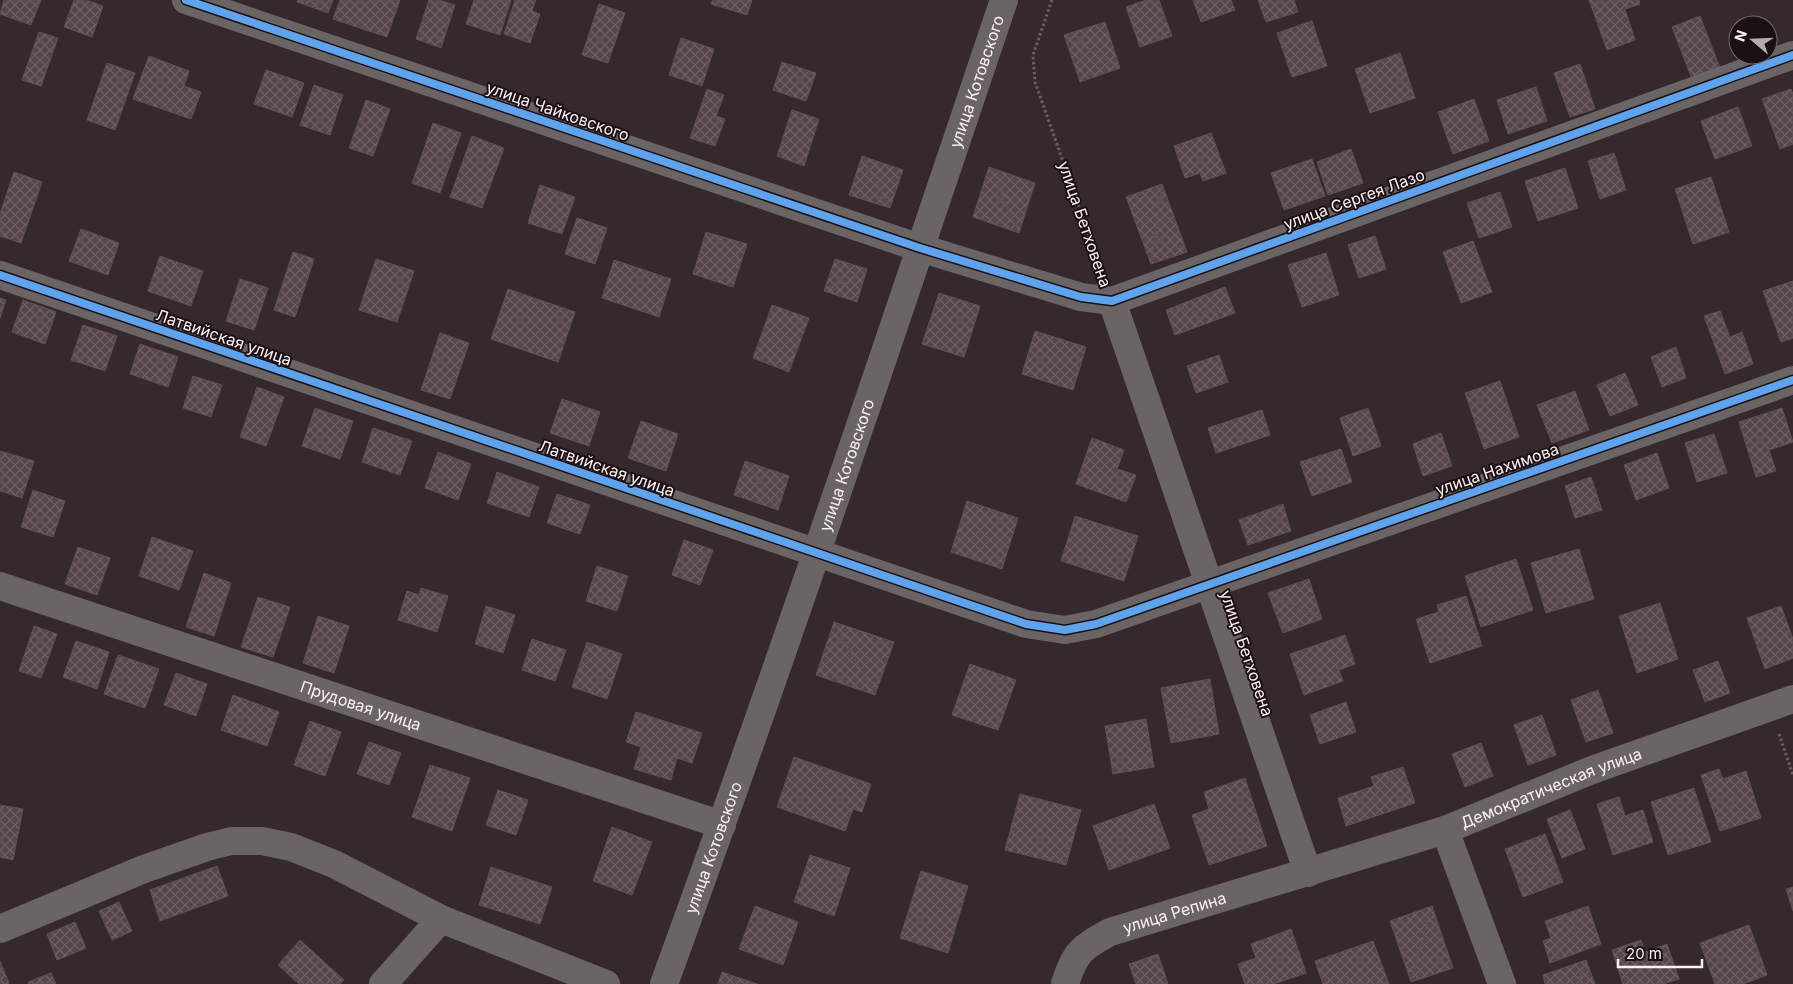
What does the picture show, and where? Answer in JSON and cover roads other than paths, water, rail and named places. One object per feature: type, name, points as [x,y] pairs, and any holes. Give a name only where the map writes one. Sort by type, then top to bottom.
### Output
[{"type":"street","name":"улица Чайковского","points":[[186,0],[920,248]]},
{"type":"street","name":"улица Котовского","points":[[664,984],[722,825],[816,554],[1004,0]]},
{"type":"street","name":"улица Сергея Лазо","points":[[920,248],[1081,297],[1112,301],[1793,55]]},
{"type":"street","name":"Латвийская улица","points":[[0,274],[816,554],[1026,624],[1065,630],[1096,624],[1209,585]]},
{"type":"street","name":"улица Бетховена","points":[[1112,301],[1308,873]]},
{"type":"street","name":"улица Нахимова","points":[[1209,585],[1793,380]]},
{"type":"street","name":"Прудовая улица","points":[[0,586],[722,825]]},
{"type":"street","name":"Демократическая улица","points":[[1308,873],[1445,830],[1592,770],[1781,703]]},
{"type":"street","points":[[1445,830],[1502,984]]},
{"type":"street","points":[[0,929],[144,868],[231,841],[262,841],[300,850],[334,864],[441,919],[606,984]]},
{"type":"street","name":"улица Репина","points":[[1065,984],[1072,962],[1088,944],[1110,932],[1308,873]]},
{"type":"street","points":[[383,984],[441,919]]}]
